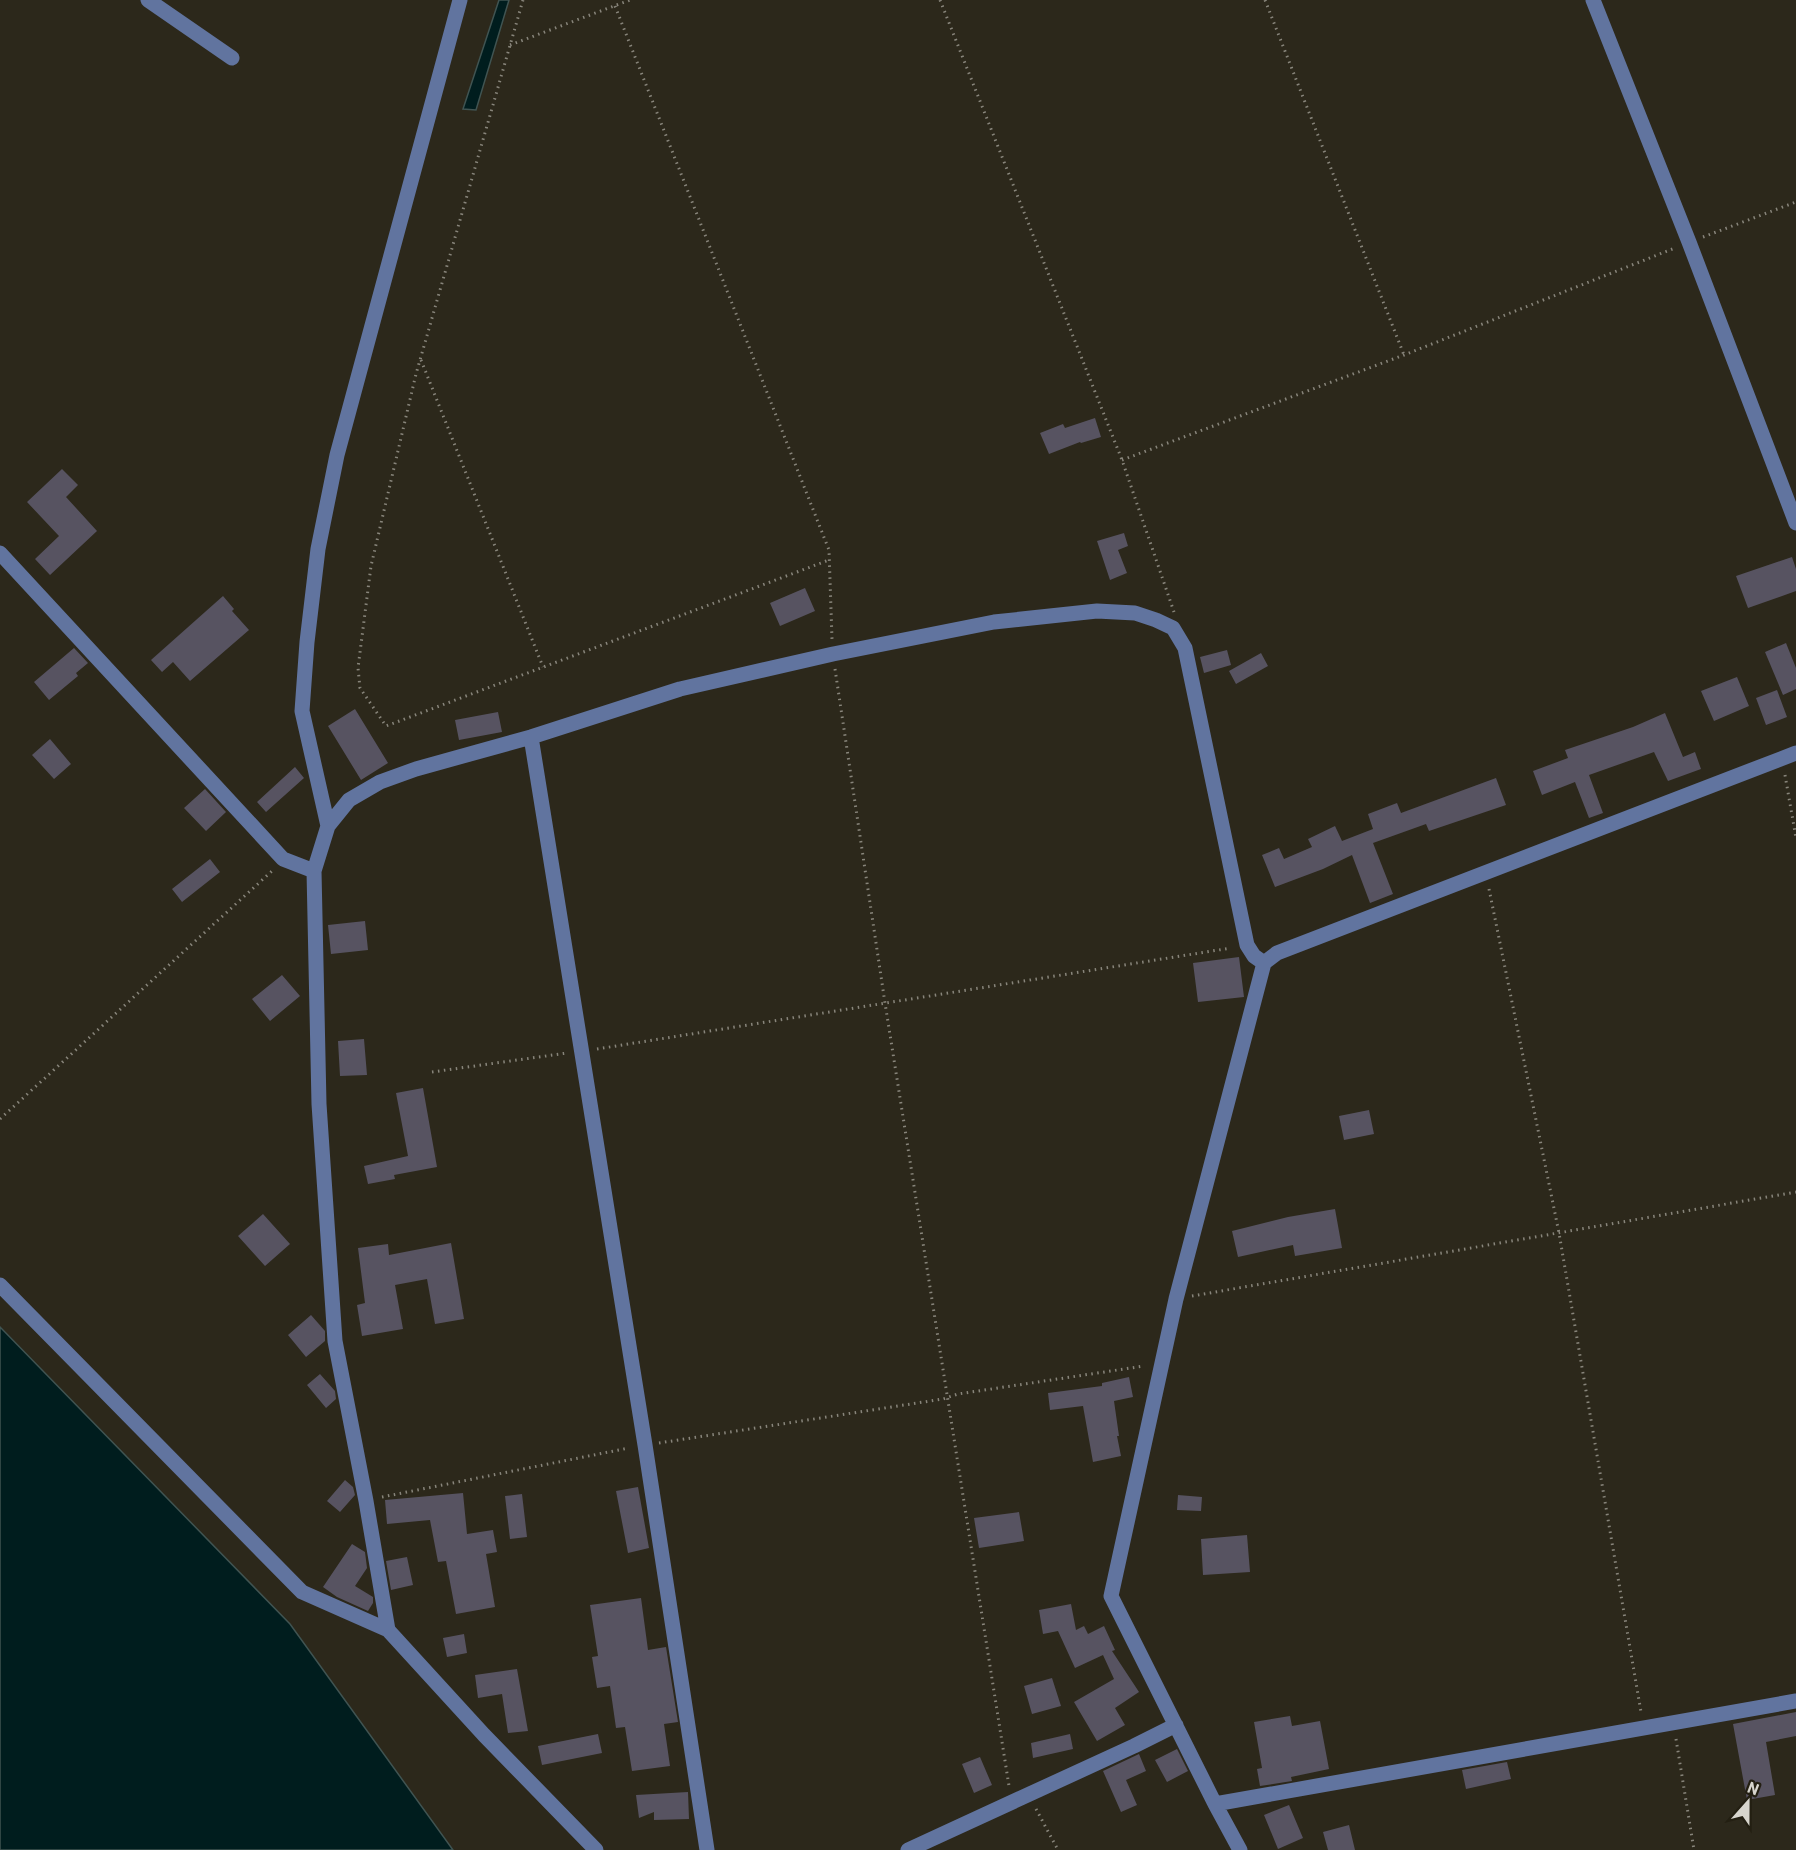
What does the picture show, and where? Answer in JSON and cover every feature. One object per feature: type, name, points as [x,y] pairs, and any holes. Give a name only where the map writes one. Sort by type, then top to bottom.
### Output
[{"type":"street","points":[[148,0],[232,58]]},
{"type":"street","points":[[328,826],[302,711],[307,642],[318,549],[337,455],[460,0]]},
{"type":"street","points":[[1593,0],[1689,242],[1796,523]]},
{"type":"street","points":[[0,553],[283,859],[314,871]]},
{"type":"street","points":[[388,1630],[335,1341],[319,1104],[314,871],[328,826],[349,800],[380,782],[680,689],[833,654],[994,622],[1097,611],[1135,613],[1173,628],[1185,648],[1247,945],[1254,956],[1264,963]]},
{"type":"street","points":[[531,737],[645,1445],[707,1850]]},
{"type":"street","points":[[1240,1850],[1111,1596],[1176,1299],[1264,963],[1277,953],[1789,756]]},
{"type":"street","points":[[0,1285],[302,1592],[388,1630],[484,1735],[596,1850]]},
{"type":"street","points":[[1215,1804],[1796,1701]]},
{"type":"street","points":[[908,1850],[1176,1725]]},
{"type":"path","points":[[523,0],[421,358],[371,566],[358,668],[360,688],[386,726],[829,561]]},
{"type":"path","points":[[510,45],[630,0]]},
{"type":"path","points":[[939,0],[1122,460],[1174,608],[1176,621],[1173,628]]},
{"type":"path","points":[[1265,0],[1404,355]]},
{"type":"path","points":[[615,6],[829,550],[833,654],[885,1003],[1013,1802]]},
{"type":"path","points":[[1122,460],[1404,355],[1796,202]]},
{"type":"path","points":[[421,358],[543,667]]},
{"type":"path","points":[[1789,756],[1796,838]]},
{"type":"path","points":[[0,1119],[283,859]]},
{"type":"path","points":[[1486,872],[1559,1233],[1644,1728]]},
{"type":"path","points":[[432,1072],[582,1051],[1247,945]]},
{"type":"path","points":[[1176,1299],[1796,1192]]},
{"type":"path","points":[[366,1501],[645,1445],[1143,1366],[1154,1366],[1161,1370]]},
{"type":"path","points":[[1673,1723],[1694,1850]]},
{"type":"path","points":[[1028,1795],[1058,1850]]},
{"type":"water","points":[[499,0],[509,0],[476,110],[463,109]]},
{"type":"water","points":[[0,1327],[290,1624],[453,1850],[0,1850]]},
{"type":"building","points":[[1095,418],[1101,437],[1049,454],[1040,433],[1063,424],[1065,428]]},
{"type":"building","points":[[62,469],[78,485],[66,497],[97,531],[50,575],[35,559],[59,536],[27,502]]},
{"type":"building","points":[[1124,533],[1128,546],[1118,550],[1127,573],[1110,580],[1097,541]]},
{"type":"building","points":[[1792,557],[1796,569],[1796,591],[1748,608],[1736,576]]},
{"type":"building","points":[[805,588],[815,611],[780,626],[770,603]]},
{"type":"building","points":[[223,596],[234,609],[232,611],[249,630],[190,681],[173,662],[162,672],[151,660]]},
{"type":"building","points":[[1786,643],[1796,668],[1796,689],[1783,695],[1765,652]]},
{"type":"building","points":[[74,648],[88,663],[76,673],[78,676],[49,700],[34,682]]},
{"type":"building","points":[[1227,650],[1231,665],[1204,673],[1200,657]]},
{"type":"building","points":[[1261,653],[1268,666],[1236,684],[1229,671]]},
{"type":"building","points":[[1737,677],[1749,706],[1714,721],[1701,691]]},
{"type":"building","points":[[1777,690],[1787,717],[1766,725],[1756,698]]},
{"type":"building","points":[[355,709],[388,763],[361,780],[328,726]]},
{"type":"building","points":[[498,712],[502,732],[459,740],[455,720]]},
{"type":"building","points":[[1665,713],[1683,757],[1695,752],[1701,769],[1668,781],[1654,752],[1589,775],[1603,813],[1589,818],[1575,782],[1542,795],[1533,771],[1568,758],[1565,750],[1633,727]]},
{"type":"building","points":[[50,739],[71,764],[54,779],[32,755]]},
{"type":"building","points":[[295,767],[304,778],[266,812],[257,802]]},
{"type":"building","points":[[1496,778],[1506,805],[1429,831],[1426,824],[1373,843],[1393,894],[1370,903],[1352,855],[1275,887],[1262,855],[1279,848],[1284,859],[1312,847],[1308,839],[1335,826],[1342,841],[1373,829],[1368,814],[1397,803],[1401,813]]},
{"type":"building","points":[[205,789],[226,812],[206,831],[184,808]]},
{"type":"building","points":[[210,859],[220,872],[182,902],[172,889]]},
{"type":"building","points":[[365,921],[368,950],[331,954],[328,925]]},
{"type":"building","points":[[1239,957],[1244,997],[1198,1002],[1193,963]]},
{"type":"building","points":[[282,975],[300,996],[270,1021],[252,999]]},
{"type":"building","points":[[364,1039],[367,1075],[340,1076],[338,1041]]},
{"type":"building","points":[[423,1088],[437,1167],[394,1175],[395,1179],[368,1184],[364,1166],[408,1156],[396,1093]]},
{"type":"building","points":[[1369,1110],[1374,1134],[1344,1140],[1339,1116]]},
{"type":"building","points":[[1335,1209],[1342,1248],[1295,1256],[1293,1245],[1238,1257],[1232,1231],[1288,1217]]},
{"type":"building","points":[[263,1214],[290,1244],[265,1266],[238,1236]]},
{"type":"building","points":[[451,1243],[464,1319],[435,1324],[427,1279],[395,1285],[403,1329],[362,1336],[357,1305],[365,1303],[358,1248],[388,1244],[389,1255]]},
{"type":"building","points":[[311,1315],[325,1331],[325,1341],[306,1357],[288,1335]]},
{"type":"building","points":[[320,1374],[335,1391],[336,1399],[326,1408],[307,1385]]},
{"type":"building","points":[[1129,1377],[1133,1397],[1114,1401],[1121,1456],[1093,1462],[1083,1406],[1050,1410],[1048,1393],[1102,1386],[1102,1383]]},
{"type":"building","points":[[345,1480],[353,1487],[355,1495],[340,1512],[327,1501]]},
{"type":"building","points":[[638,1487],[649,1548],[628,1553],[616,1491]]},
{"type":"building","points":[[463,1493],[467,1534],[493,1530],[497,1552],[486,1554],[495,1607],[456,1614],[446,1561],[438,1562],[430,1520],[387,1524],[385,1500]]},
{"type":"building","points":[[522,1494],[527,1537],[510,1539],[505,1496]]},
{"type":"building","points":[[1178,1495],[1202,1497],[1201,1511],[1177,1510]]},
{"type":"building","points":[[1019,1512],[1024,1541],[979,1548],[974,1518]]},
{"type":"building","points":[[1247,1535],[1250,1572],[1203,1575],[1201,1539]]},
{"type":"building","points":[[352,1544],[365,1552],[367,1568],[355,1586],[373,1597],[373,1603],[368,1611],[337,1597],[323,1587]]},
{"type":"building","points":[[407,1557],[413,1585],[391,1590],[386,1561]]},
{"type":"building","points":[[641,1598],[648,1650],[666,1647],[678,1722],[664,1724],[670,1766],[632,1771],[625,1727],[616,1728],[610,1686],[597,1688],[592,1657],[598,1656],[590,1605]]},
{"type":"building","points":[[1071,1604],[1076,1630],[1084,1626],[1088,1634],[1104,1626],[1115,1650],[1112,1651],[1139,1692],[1115,1708],[1125,1725],[1097,1741],[1074,1702],[1114,1679],[1103,1655],[1075,1668],[1058,1631],[1043,1634],[1039,1610]]},
{"type":"building","points":[[464,1634],[467,1653],[447,1657],[443,1638]]},
{"type":"building","points":[[517,1669],[528,1731],[508,1733],[502,1694],[478,1698],[475,1675]]},
{"type":"building","points":[[1052,1678],[1061,1706],[1032,1714],[1024,1686]]},
{"type":"building","points":[[1796,1712],[1796,1736],[1766,1742],[1775,1795],[1747,1800],[1733,1724]]},
{"type":"building","points":[[1290,1716],[1292,1726],[1320,1721],[1329,1769],[1291,1777],[1292,1781],[1260,1786],[1257,1769],[1262,1768],[1254,1722]]},
{"type":"building","points":[[598,1734],[602,1753],[542,1765],[538,1746]]},
{"type":"building","points":[[1070,1734],[1073,1749],[1033,1758],[1031,1743]]},
{"type":"building","points":[[1177,1749],[1188,1771],[1167,1782],[1155,1760]]},
{"type":"building","points":[[1139,1754],[1146,1771],[1126,1780],[1137,1805],[1121,1812],[1103,1771]]},
{"type":"building","points":[[980,1757],[992,1785],[974,1793],[962,1764]]},
{"type":"building","points":[[1507,1762],[1511,1779],[1466,1789],[1462,1770]]},
{"type":"building","points":[[688,1792],[689,1819],[654,1820],[654,1812],[639,1818],[636,1795]]},
{"type":"building","points":[[1289,1805],[1303,1838],[1278,1849],[1264,1815]]},
{"type":"building","points":[[1349,1825],[1355,1850],[1328,1850],[1323,1832]]}]
